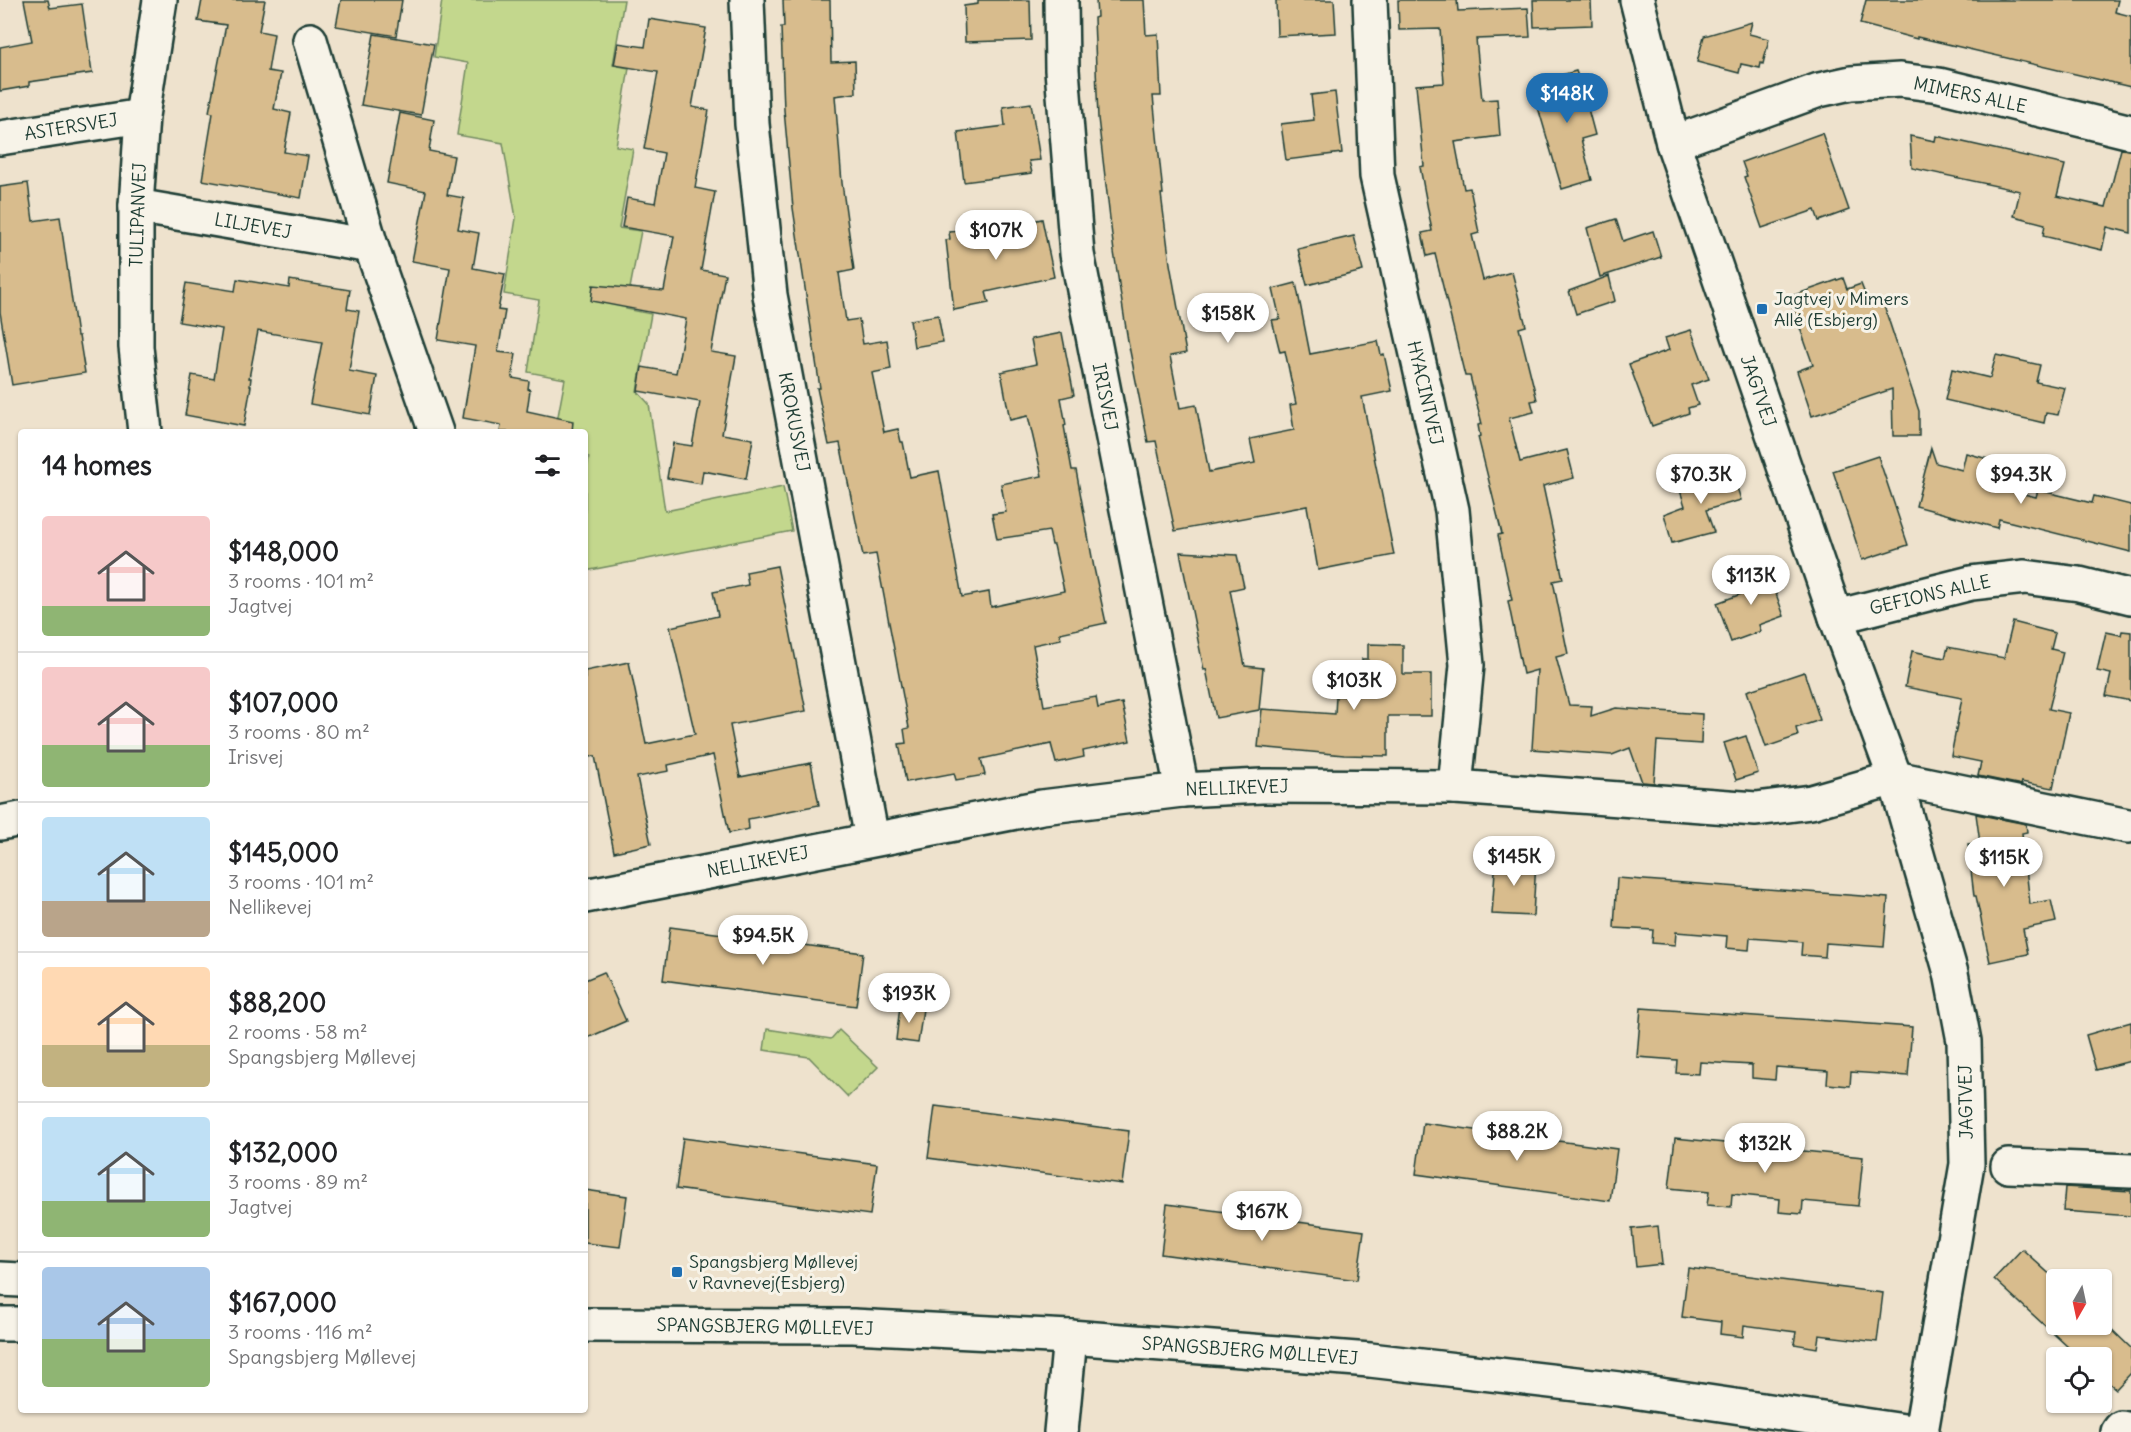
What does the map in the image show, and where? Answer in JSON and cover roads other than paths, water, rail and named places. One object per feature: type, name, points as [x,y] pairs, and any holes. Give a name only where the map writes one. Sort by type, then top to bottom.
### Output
[{"type":"street","name":"TULIPANVEJ","points":[[145,429],[136,347],[136,206],[142,116],[160,0]]},
{"type":"street","name":"KROKUSVEJ","points":[[747,0],[752,124],[770,295],[872,839]]},
{"type":"street","name":"IRISVEJ","points":[[1061,0],[1062,69],[1077,255],[1182,790]]},
{"type":"street","name":"HYACINTVEJ","points":[[1370,0],[1377,176],[1452,510],[1467,665],[1455,787]]},
{"type":"street","name":"JAGTVEJ","points":[[1636,0],[1673,143],[1836,617],[1895,778],[1951,973],[1964,1041],[1967,1164],[1922,1432]]},
{"type":"street","points":[[310,40],[371,246],[435,429]]},
{"type":"street","name":"MIMERS ALLE","points":[[1673,143],[1819,90],[1851,83],[1900,80],[1939,85],[2131,132]]},
{"type":"street","name":"ASTERSVEJ","points":[[0,138],[142,116]]},
{"type":"street","name":"LILJEVEJ","points":[[136,206],[371,246]]},
{"type":"street","name":"GEFIONS ALLE","points":[[1836,617],[1971,583],[2025,577],[2079,584],[2131,597]]},
{"type":"street","name":"NELLIKEVEJ","points":[[588,894],[1042,807],[1182,790],[1262,786],[1455,787],[1756,809],[1811,802],[1895,778]]},
{"type":"street","points":[[1895,778],[2128,826]]},
{"type":"street","points":[[0,822],[18,819]]},
{"type":"street","points":[[2008,1166],[2131,1171]]},
{"type":"street","points":[[0,1279],[18,1280]]},
{"type":"street","points":[[0,1324],[18,1324]]},
{"type":"street","name":"SPANGSBJERG MØLLEVEJ","points":[[588,1325],[853,1326],[1071,1337],[1370,1360],[1619,1389],[1911,1432]]},
{"type":"street","points":[[1061,1432],[1071,1337]]},
{"type":"street","points":[[2118,1432],[2121,1428],[2131,1430]]},
{"type":"place","name":"Jagtvej v Mimers Allé (Esbjerg)","points":[[1762,309]]},
{"type":"place","name":"Spangsbjerg Møllevej v Ravnevej(Esbjerg)","points":[[677,1272]]}]
